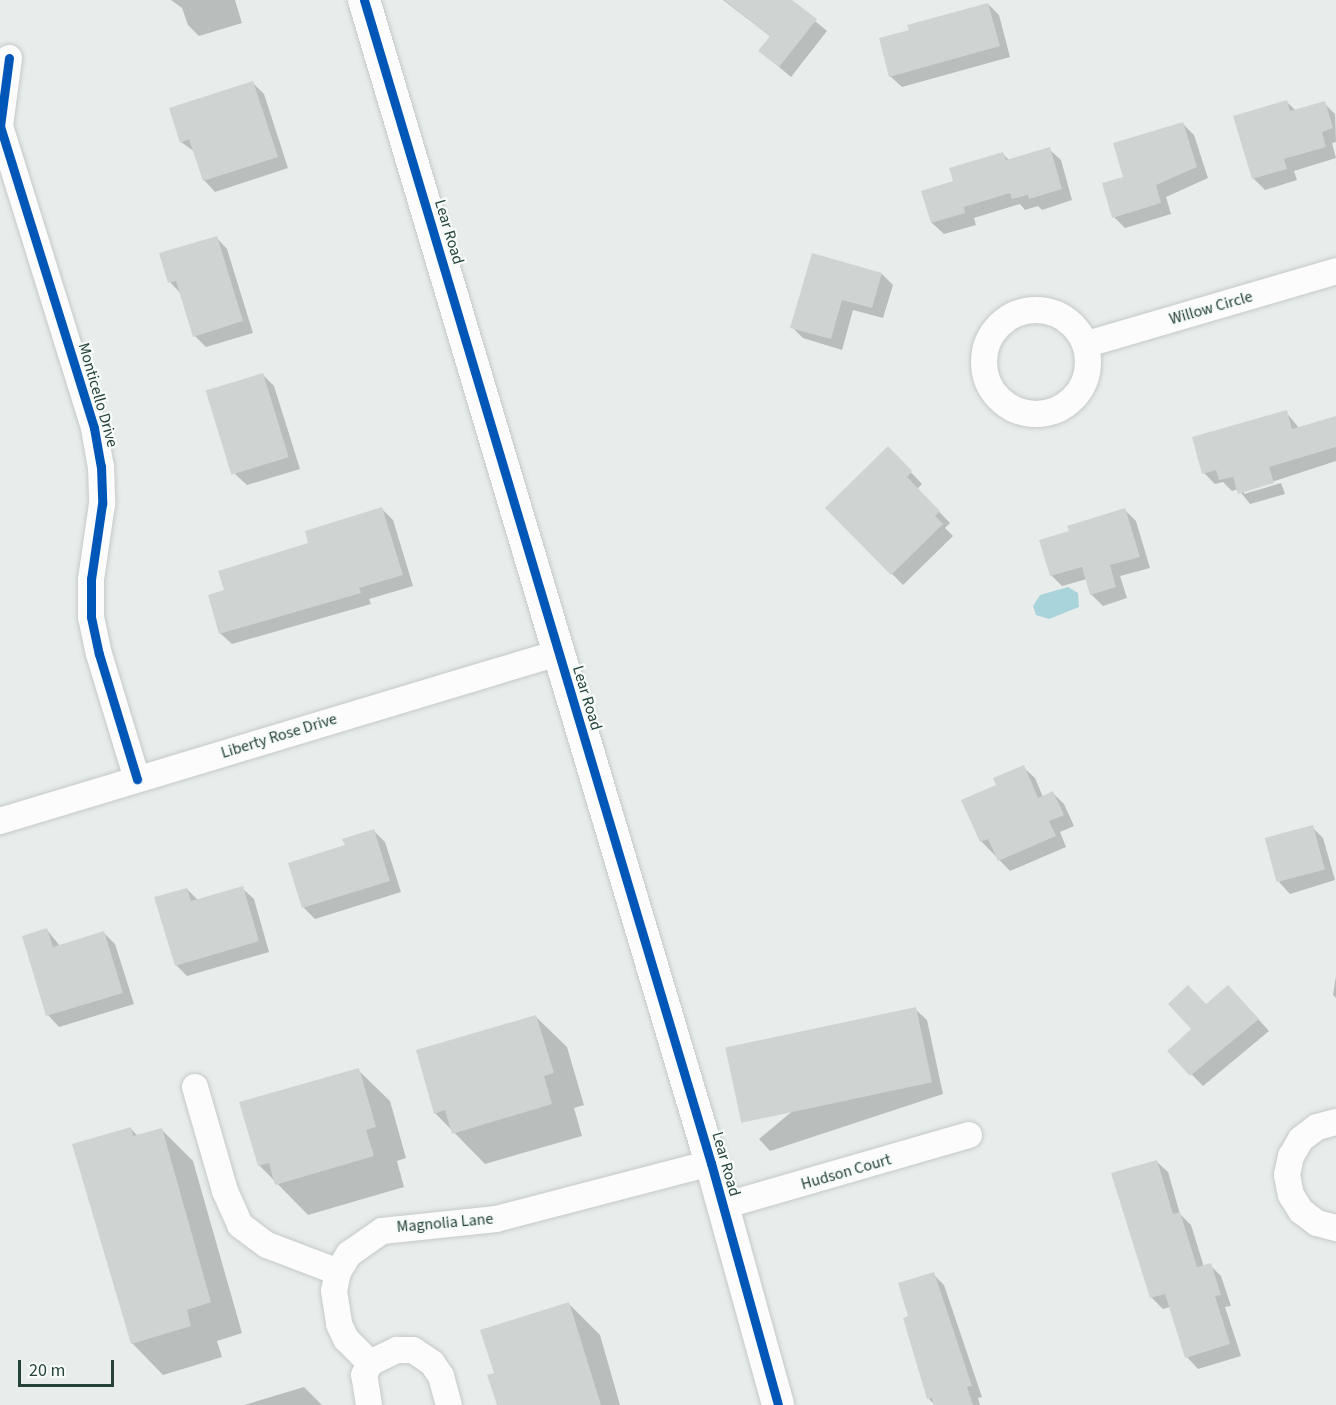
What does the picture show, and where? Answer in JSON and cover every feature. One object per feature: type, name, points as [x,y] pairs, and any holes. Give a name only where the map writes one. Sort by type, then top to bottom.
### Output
[{"type":"street","name":"Lear Road","points":[[364,0],[711,1163],[778,1405]]},
{"type":"street","name":"Monticello Drive","points":[[9,58],[0,126],[94,428],[101,465],[102,504],[91,579],[91,617],[99,654],[137,779]]},
{"type":"street","name":"Willow Circle","points":[[1087,344],[1336,272]]},
{"type":"street","points":[[1028,309],[1047,310],[1064,316],[1078,328],[1087,344],[1086,380],[1076,396],[1062,408],[1045,414],[1026,413],[1009,407],[995,395],[986,379],[983,360],[987,343],[1010,316],[1028,309]]},
{"type":"street","name":"Liberty Rose Drive","points":[[0,821],[558,653]]},
{"type":"street","points":[[195,1087],[225,1191],[240,1225],[267,1245],[338,1272],[334,1291],[339,1324],[346,1339],[370,1364]]},
{"type":"street","points":[[1336,1122],[1317,1127],[1301,1139],[1291,1156],[1287,1175],[1291,1194],[1301,1211],[1317,1222],[1336,1228]]},
{"type":"street","name":"Hudson Court","points":[[723,1206],[969,1136]]},
{"type":"street","name":"Magnolia Lane","points":[[338,1272],[348,1254],[366,1238],[382,1231],[496,1219],[711,1163]]},
{"type":"street","points":[[369,1405],[364,1375],[370,1364],[382,1354],[413,1350],[432,1363],[441,1376],[449,1405]]},
{"type":"water","points":[[1068,587],[1078,593],[1079,607],[1049,619],[1036,615],[1033,606],[1040,595]]},
{"type":"building","points":[[724,0],[792,0],[817,19],[779,67],[758,51],[770,36]]},
{"type":"building","points":[[988,3],[1000,46],[889,77],[879,38],[909,30],[907,25]]},
{"type":"building","points":[[253,81],[278,157],[203,181],[189,139],[180,143],[169,108]]},
{"type":"building","points":[[1287,100],[1290,111],[1325,101],[1333,128],[1322,132],[1326,147],[1284,159],[1287,169],[1252,179],[1233,116]]},
{"type":"building","points":[[1183,122],[1197,167],[1156,185],[1161,203],[1112,218],[1102,183],[1123,177],[1113,143]]},
{"type":"building","points":[[1050,147],[1062,189],[1029,199],[1028,195],[1012,199],[1010,193],[964,207],[965,213],[931,223],[921,191],[953,181],[949,168],[1003,152],[1006,160]]},
{"type":"building","points":[[217,236],[243,321],[193,337],[176,281],[168,283],[159,253]]},
{"type":"building","points":[[812,253],[882,273],[872,308],[842,300],[831,339],[790,328]]},
{"type":"building","points":[[263,373],[289,457],[231,475],[206,391]]},
{"type":"building","points":[[1287,410],[1292,429],[1336,416],[1336,447],[1269,467],[1274,483],[1238,494],[1233,477],[1219,480],[1216,470],[1202,474],[1192,437]]},
{"type":"building","points":[[888,446],[912,471],[907,477],[940,511],[935,516],[943,524],[891,575],[825,508]]},
{"type":"building","points":[[382,507],[403,575],[359,588],[361,593],[219,634],[208,595],[224,590],[218,571],[308,543],[305,531]]},
{"type":"building","points":[[1125,508],[1140,557],[1110,565],[1116,587],[1090,595],[1082,567],[1050,576],[1039,540],[1069,531],[1067,526]]},
{"type":"building","points":[[1024,765],[1038,798],[1053,791],[1064,815],[1049,821],[1056,836],[998,861],[988,839],[980,842],[961,800],[996,785],[993,778]]},
{"type":"building","points":[[1313,825],[1325,869],[1277,882],[1265,838]]},
{"type":"building","points":[[374,829],[390,881],[302,908],[288,863],[345,845],[342,839]]},
{"type":"building","points":[[243,886],[259,941],[175,966],[154,897],[187,888],[191,901]]},
{"type":"building","points":[[47,928],[53,947],[104,931],[123,993],[46,1016],[22,936]]},
{"type":"building","points":[[1188,985],[1206,1004],[1228,985],[1259,1019],[1190,1076],[1167,1051],[1191,1029],[1168,1004]]},
{"type":"building","points":[[916,1007],[932,1082],[741,1123],[725,1048]]},
{"type":"building","points":[[536,1015],[554,1073],[544,1076],[552,1104],[452,1134],[445,1110],[434,1114],[416,1050]]},
{"type":"building","points":[[359,1068],[376,1127],[366,1130],[374,1156],[275,1185],[269,1163],[258,1166],[239,1102]]},
{"type":"building","points":[[131,1127],[133,1136],[162,1128],[211,1302],[187,1310],[191,1326],[131,1344],[72,1144]]},
{"type":"building","points":[[1157,1160],[1173,1214],[1180,1212],[1197,1267],[1211,1263],[1221,1295],[1215,1296],[1230,1344],[1185,1358],[1165,1294],[1150,1298],[1111,1173]]},
{"type":"building","points":[[934,1272],[972,1386],[967,1387],[973,1405],[934,1405],[932,1398],[927,1399],[903,1318],[908,1316],[898,1283]]},
{"type":"building","points":[[569,1302],[601,1405],[497,1405],[487,1375],[494,1373],[480,1330]]},
{"type":"cycle path","points":[[364,0],[711,1163],[778,1405]]},
{"type":"cycle path","points":[[9,58],[0,126],[94,428],[101,466],[102,504],[91,579],[91,617],[99,654],[137,779]]}]
